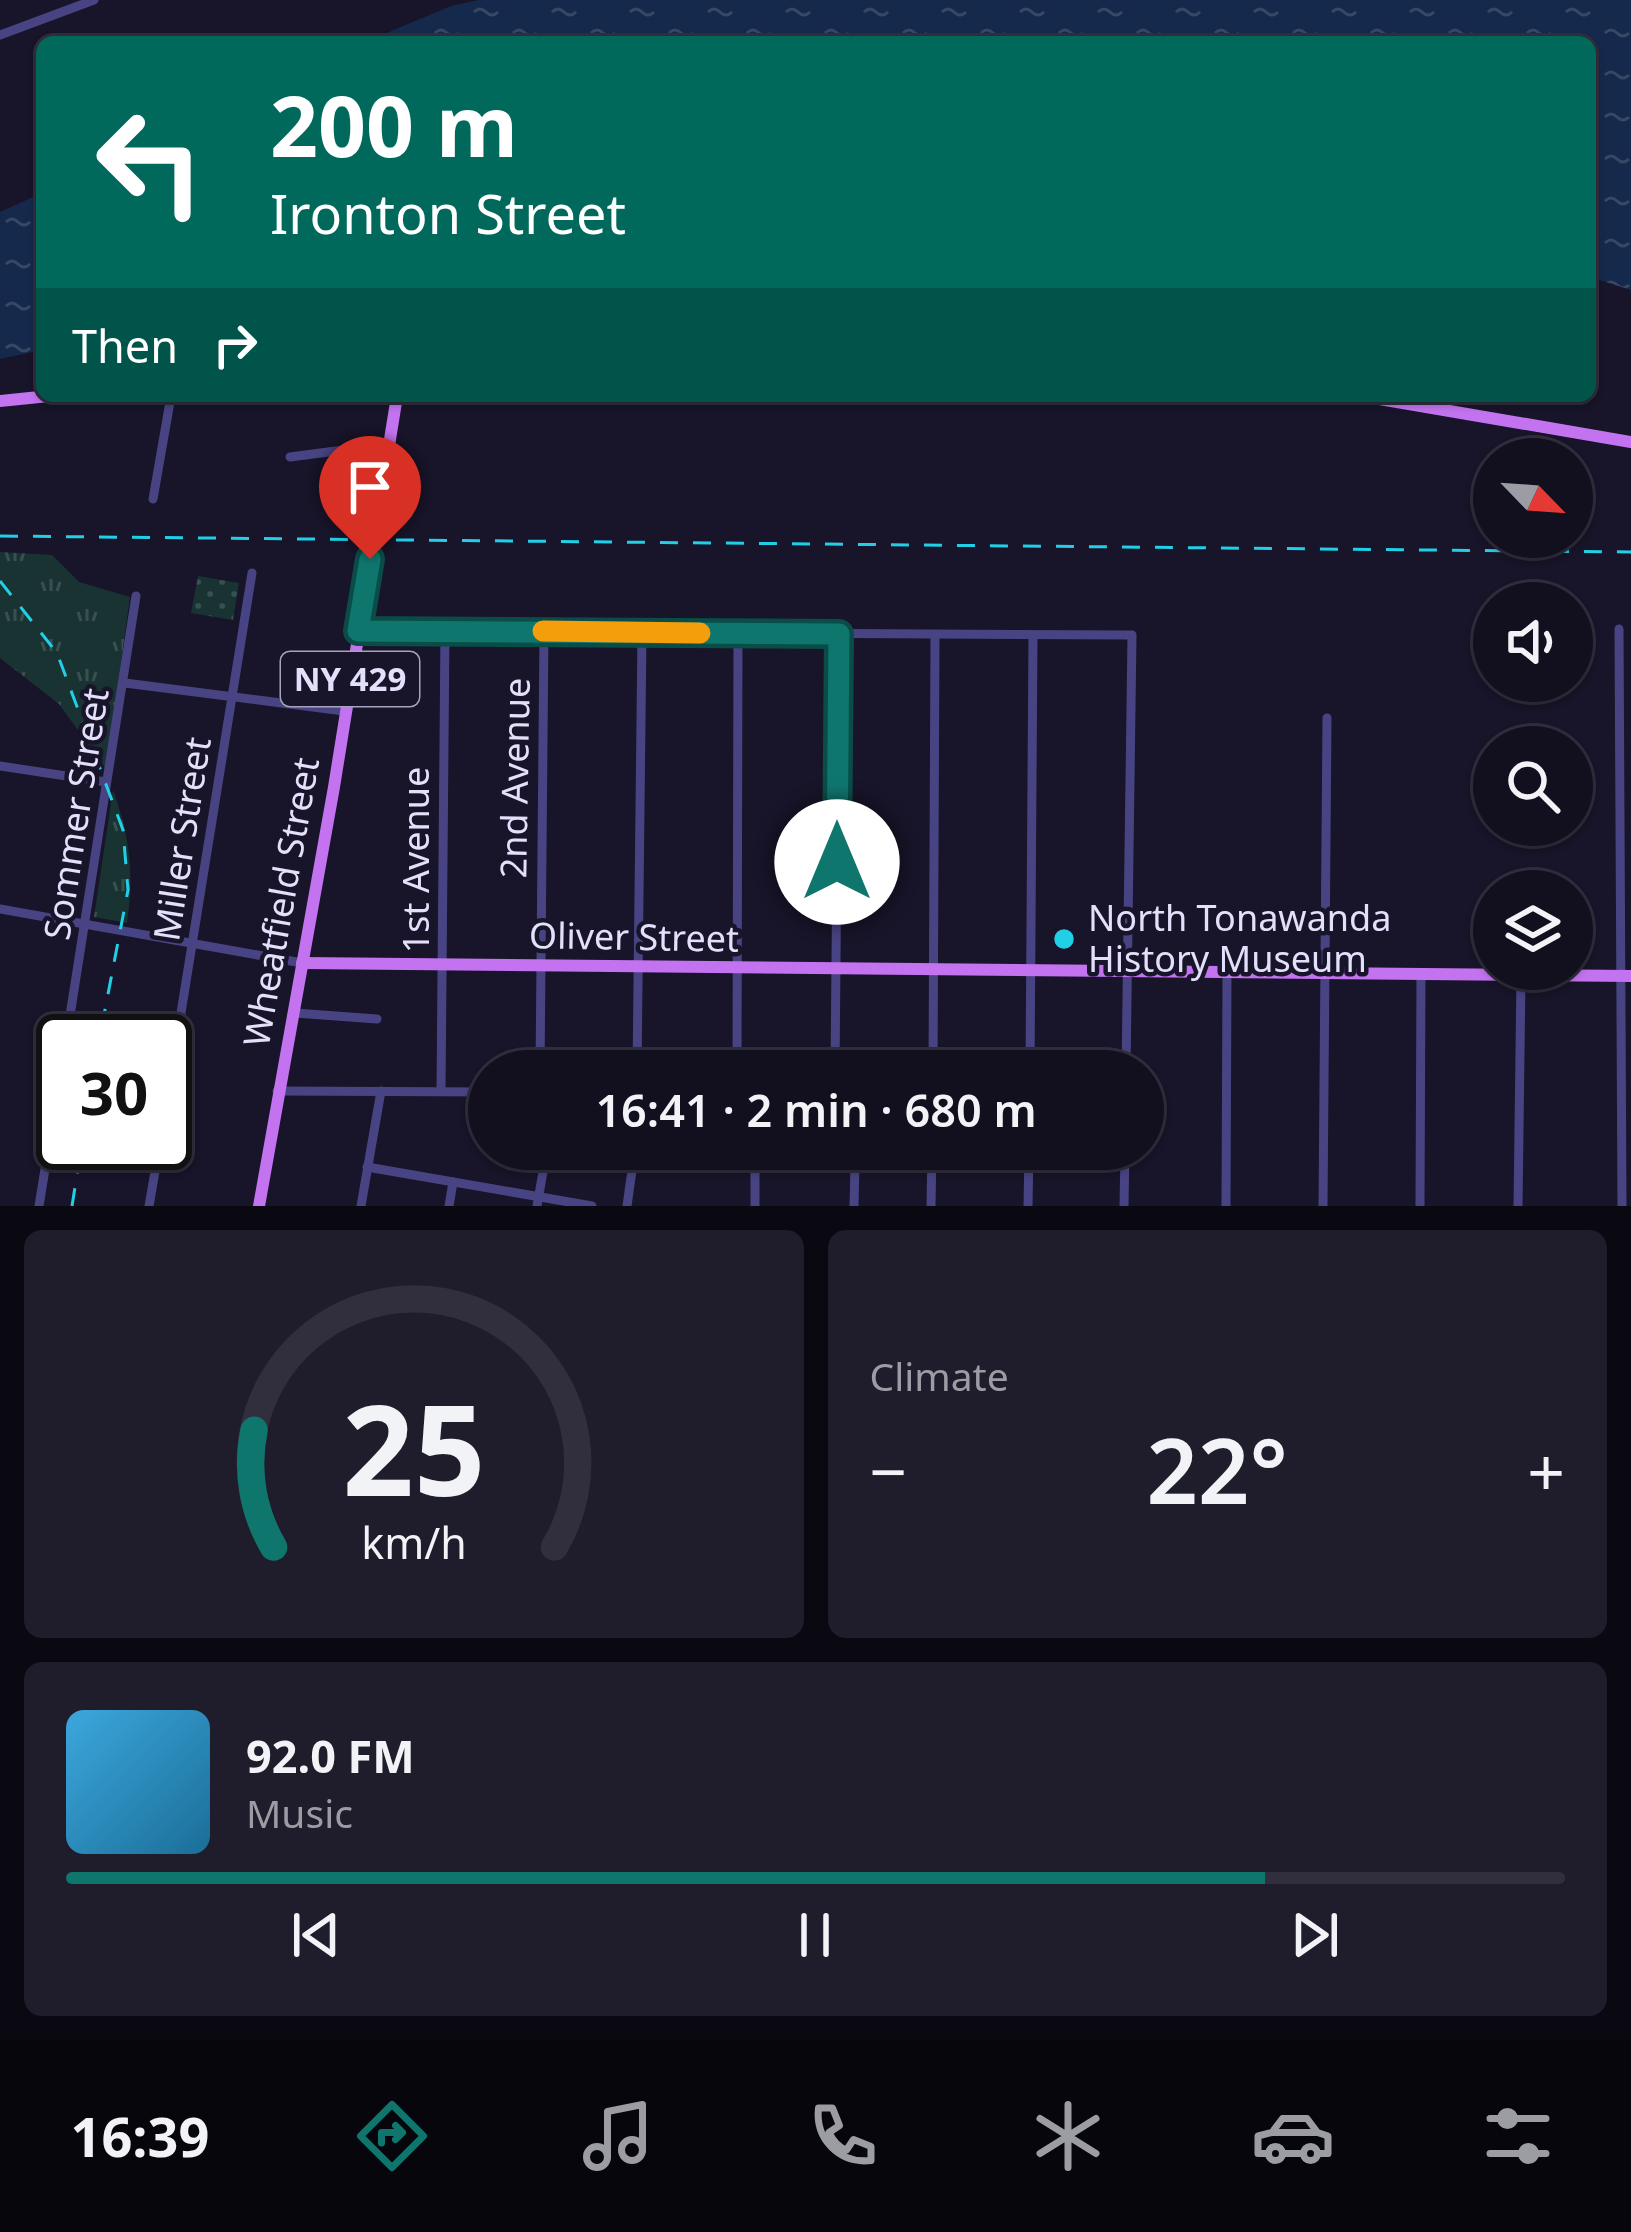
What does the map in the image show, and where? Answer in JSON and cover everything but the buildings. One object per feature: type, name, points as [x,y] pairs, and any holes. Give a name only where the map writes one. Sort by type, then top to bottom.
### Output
[{"type":"main road","points":[[0,400],[36,397]]},
{"type":"main road","name":"Wheatfield Street","points":[[259,1206],[396,402]]},
{"type":"main road","points":[[1397,402],[1631,442]]},
{"type":"main road","name":"Oliver Street","points":[[302,963],[1473,975]]},
{"type":"main road","name":"Oliver Street","points":[[1593,976],[1627,976]]},
{"type":"street","points":[[0,35],[94,0]]},
{"type":"street","points":[[153,499],[169,402]]},
{"type":"street","points":[[290,457],[389,444]]},
{"type":"street","name":"Miller Street","points":[[181,1014],[253,573]]},
{"type":"street","name":"Sommer Street","points":[[70,1014],[136,596]]},
{"type":"street","name":"1st Avenue","points":[[441,1091],[445,629]]},
{"type":"street","points":[[1619,629],[1627,976],[1622,1206]]},
{"type":"street","points":[[358,631],[1132,635],[1126,1050]]},
{"type":"street","name":"2nd Avenue","points":[[540,1050],[544,631]]},
{"type":"street","points":[[737,1050],[738,633]]},
{"type":"street","points":[[637,1050],[642,634]]},
{"type":"street","points":[[835,1050],[839,634]]},
{"type":"street","points":[[932,1050],[935,634]]},
{"type":"street","points":[[1030,1050],[1033,635]]},
{"type":"street","points":[[125,683],[344,711]]},
{"type":"street","points":[[1323,1206],[1327,718]]},
{"type":"street","points":[[0,766],[106,782]]},
{"type":"street","name":"Oliver Street","points":[[0,909],[302,963]]},
{"type":"street","points":[[1226,1206],[1227,971]]},
{"type":"street","points":[[1420,1206],[1421,974]]},
{"type":"street","points":[[1518,1206],[1521,990]]},
{"type":"street","points":[[295,1013],[377,1018]]},
{"type":"street","points":[[278,1091],[468,1092]]},
{"type":"street","points":[[361,1206],[381,1091]]},
{"type":"street","points":[[367,1167],[538,1201],[592,1206]]},
{"type":"street","points":[[39,1206],[45,1170]]},
{"type":"street","points":[[149,1206],[155,1170]]},
{"type":"street","points":[[538,1201],[543,1170]]},
{"type":"street","points":[[626,1206],[632,1170]]},
{"type":"street","points":[[755,1170],[755,1206]]},
{"type":"street","points":[[854,1206],[856,1170]]},
{"type":"street","points":[[931,1206],[932,1170]]},
{"type":"street","points":[[1028,1206],[1029,1170]]},
{"type":"street","points":[[1124,1206],[1125,1170]]},
{"type":"street","points":[[449,1206],[453,1182]]},
{"type":"green space","points":[[0,552],[52,555],[79,582],[130,597],[106,769],[59,704],[0,658]]},
{"type":"green space","points":[[198,576],[239,583],[233,620],[191,613]]},
{"type":"green space","points":[[113,790],[129,855],[127,923],[94,917]]},
{"type":"water","points":[[479,0],[1631,0],[1631,290],[1596,279],[1596,36],[379,36],[451,6]]},
{"type":"water","points":[[36,196],[36,351],[0,359],[0,212]]},
{"type":"railway","points":[[0,536],[1631,552]]},
{"type":"railway","points":[[0,581],[57,653],[123,830],[128,890],[104,1014]]},
{"type":"railway","points":[[72,1206],[78,1170]]},
{"type":"slow traffic","points":[[543,631],[700,633]]},
{"type":"place","name":"North Tonawanda History Museum","points":[[1064,939]]},
{"type":"route","points":[[370,559],[358,631],[839,634],[837,862]]}]
